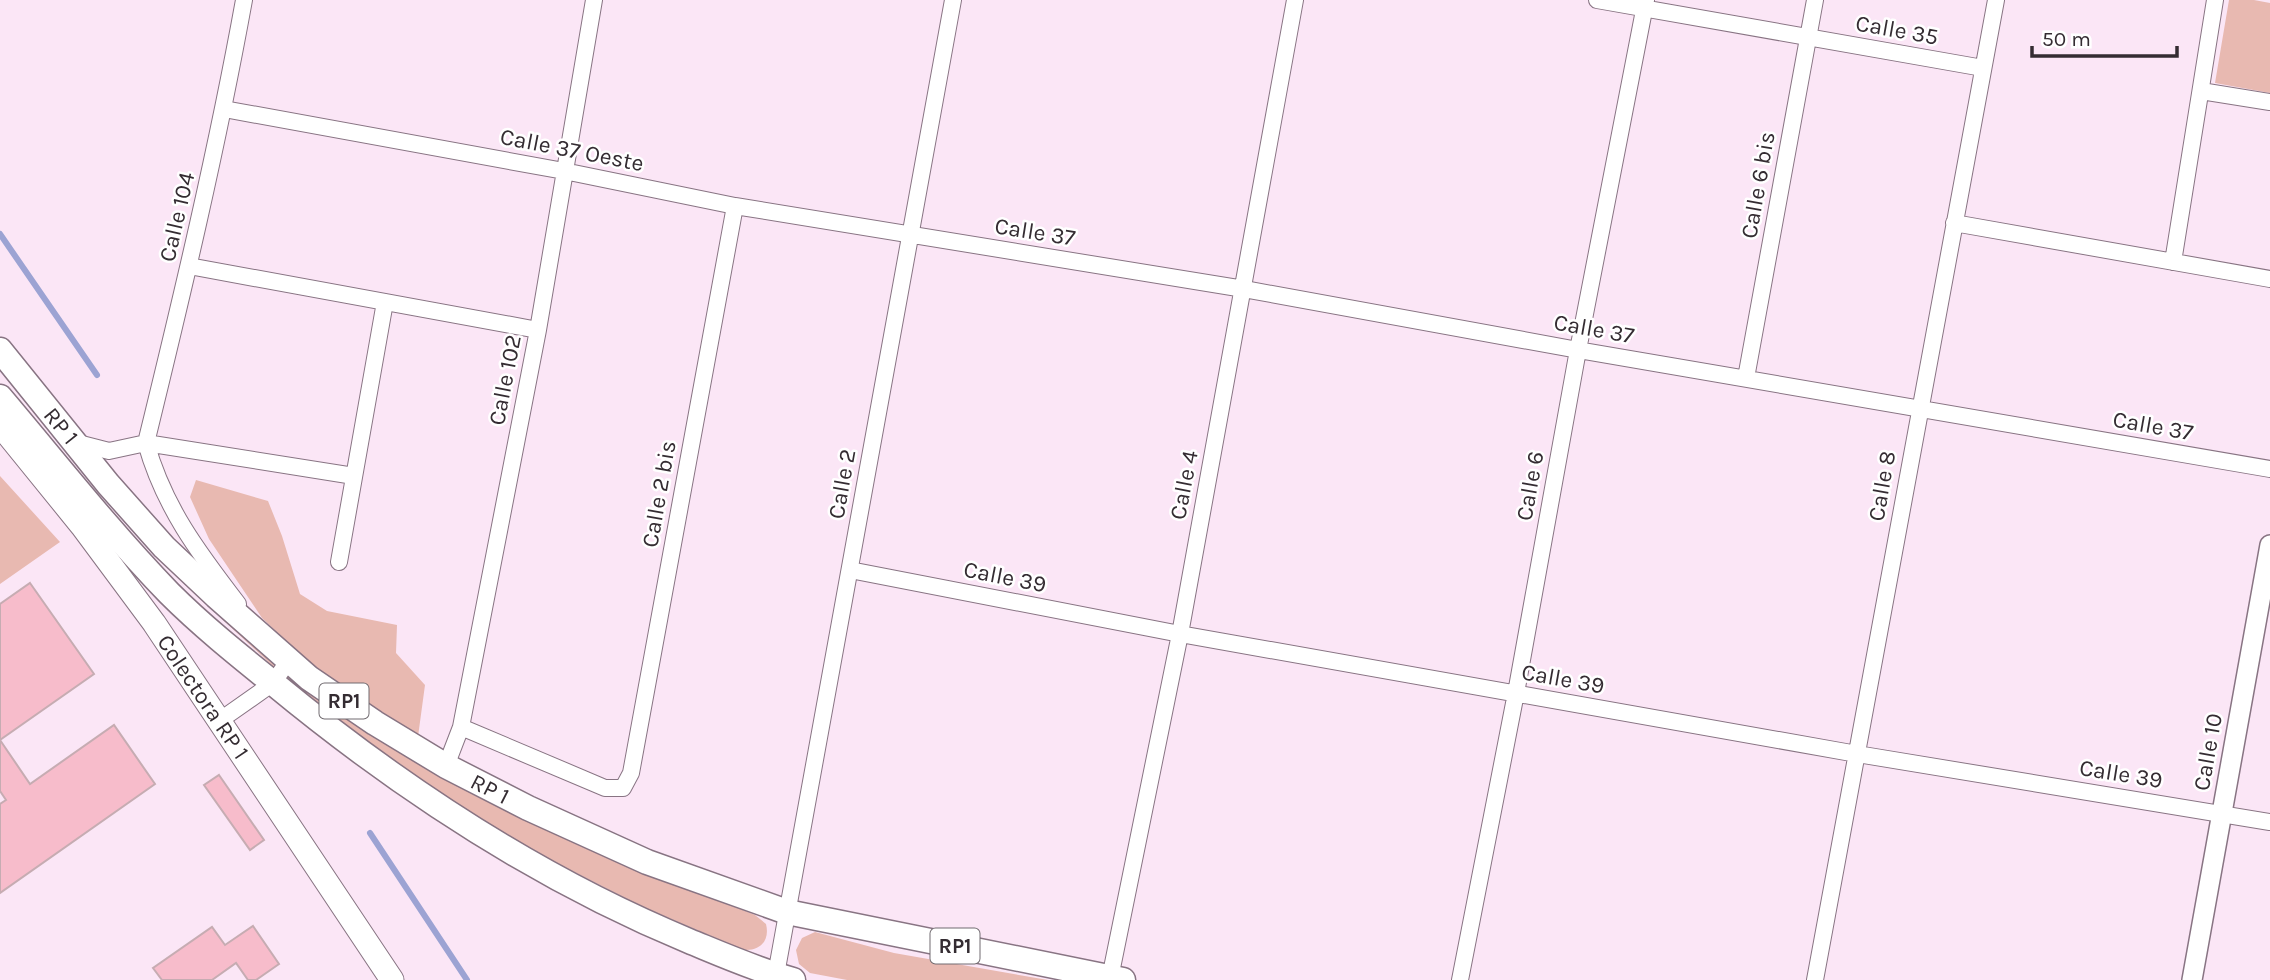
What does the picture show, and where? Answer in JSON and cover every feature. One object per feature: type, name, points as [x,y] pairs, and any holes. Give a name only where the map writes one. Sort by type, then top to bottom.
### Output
[{"type":"main road","name":"RP 1","points":[[0,351],[164,547],[309,678],[374,723],[446,766],[528,808],[647,862],[787,912],[1116,979]]},
{"type":"main road","name":"RP 1","points":[[0,397],[130,551],[170,593],[206,628],[366,757],[507,851],[606,904],[781,978]]},
{"type":"main road","name":"Colectora RP 1","points":[[0,425],[90,536],[154,623],[392,980]]},
{"type":"street","name":"Calle 104","points":[[146,443],[224,109],[244,0]]},
{"type":"street","name":"Calle 102","points":[[446,766],[461,727],[538,330],[594,0]]},
{"type":"street","name":"Calle 2","points":[[781,978],[787,912],[953,0]]},
{"type":"street","name":"Calle 4","points":[[1116,979],[1295,0]]},
{"type":"street","name":"Calle 35","points":[[1597,0],[1646,4],[1808,37],[1983,68]]},
{"type":"street","name":"Calle 6 bis","points":[[1746,378],[1815,0]]},
{"type":"street","name":"Calle 8","points":[[1815,980],[1996,0]]},
{"type":"street","points":[[2173,262],[2215,0]]},
{"type":"street","name":"Calle 6","points":[[1460,980],[1646,4]]},
{"type":"street","points":[[2202,91],[2270,102]]},
{"type":"street","name":"Calle 37 Oeste","points":[[224,109],[564,171],[736,206],[911,235]]},
{"type":"street","name":"Calle 2 bis","points":[[461,727],[605,788],[623,788],[631,773],[736,206]]},
{"type":"street","points":[[1954,223],[2270,279]]},
{"type":"street","name":"Calle 37","points":[[911,235],[1244,289],[1578,350],[2270,469]]},
{"type":"street","points":[[189,266],[538,330]]},
{"type":"street","points":[[339,562],[385,302]]},
{"type":"street","points":[[74,442],[109,451],[146,443],[354,476]]},
{"type":"street","points":[[146,443],[153,470],[176,519],[267,641]]},
{"type":"street","name":"Calle 10","points":[[2192,976],[2270,545]]},
{"type":"street","name":"Calle 39","points":[[849,570],[1180,634],[1857,754],[2270,822]]},
{"type":"street","points":[[219,721],[274,683],[289,660]]},
{"type":"shaded area","points":[[2229,0],[2270,3],[2270,93],[2215,83]]},
{"type":"shaded area","points":[[0,476],[60,542],[0,584]]},
{"type":"shaded area","points":[[196,480],[268,501],[300,594],[327,611],[397,625],[396,653],[425,685],[417,744],[313,667],[262,618],[209,539],[190,497]]},
{"type":"shaded area","points":[[167,557],[279,657],[578,842],[755,915],[766,924],[765,940],[755,949],[744,950],[645,908],[513,841],[422,783],[320,708],[221,618]]},
{"type":"shaded area","points":[[815,932],[894,953],[1048,980],[847,980],[810,973],[799,964],[796,950],[802,938]]},
{"type":"building","points":[[30,583],[94,674],[0,740],[0,604]]},
{"type":"building","points":[[114,725],[155,784],[0,893],[0,804],[6,800],[0,791],[0,740],[30,784]]},
{"type":"building","points":[[219,775],[264,840],[250,850],[204,785]]},
{"type":"building","points":[[253,926],[279,964],[256,980],[248,980],[236,963],[212,980],[162,980],[153,968],[212,927],[225,945]]},
{"type":"waterway","points":[[0,234],[97,375]]},
{"type":"waterway","points":[[370,833],[467,980]]}]
